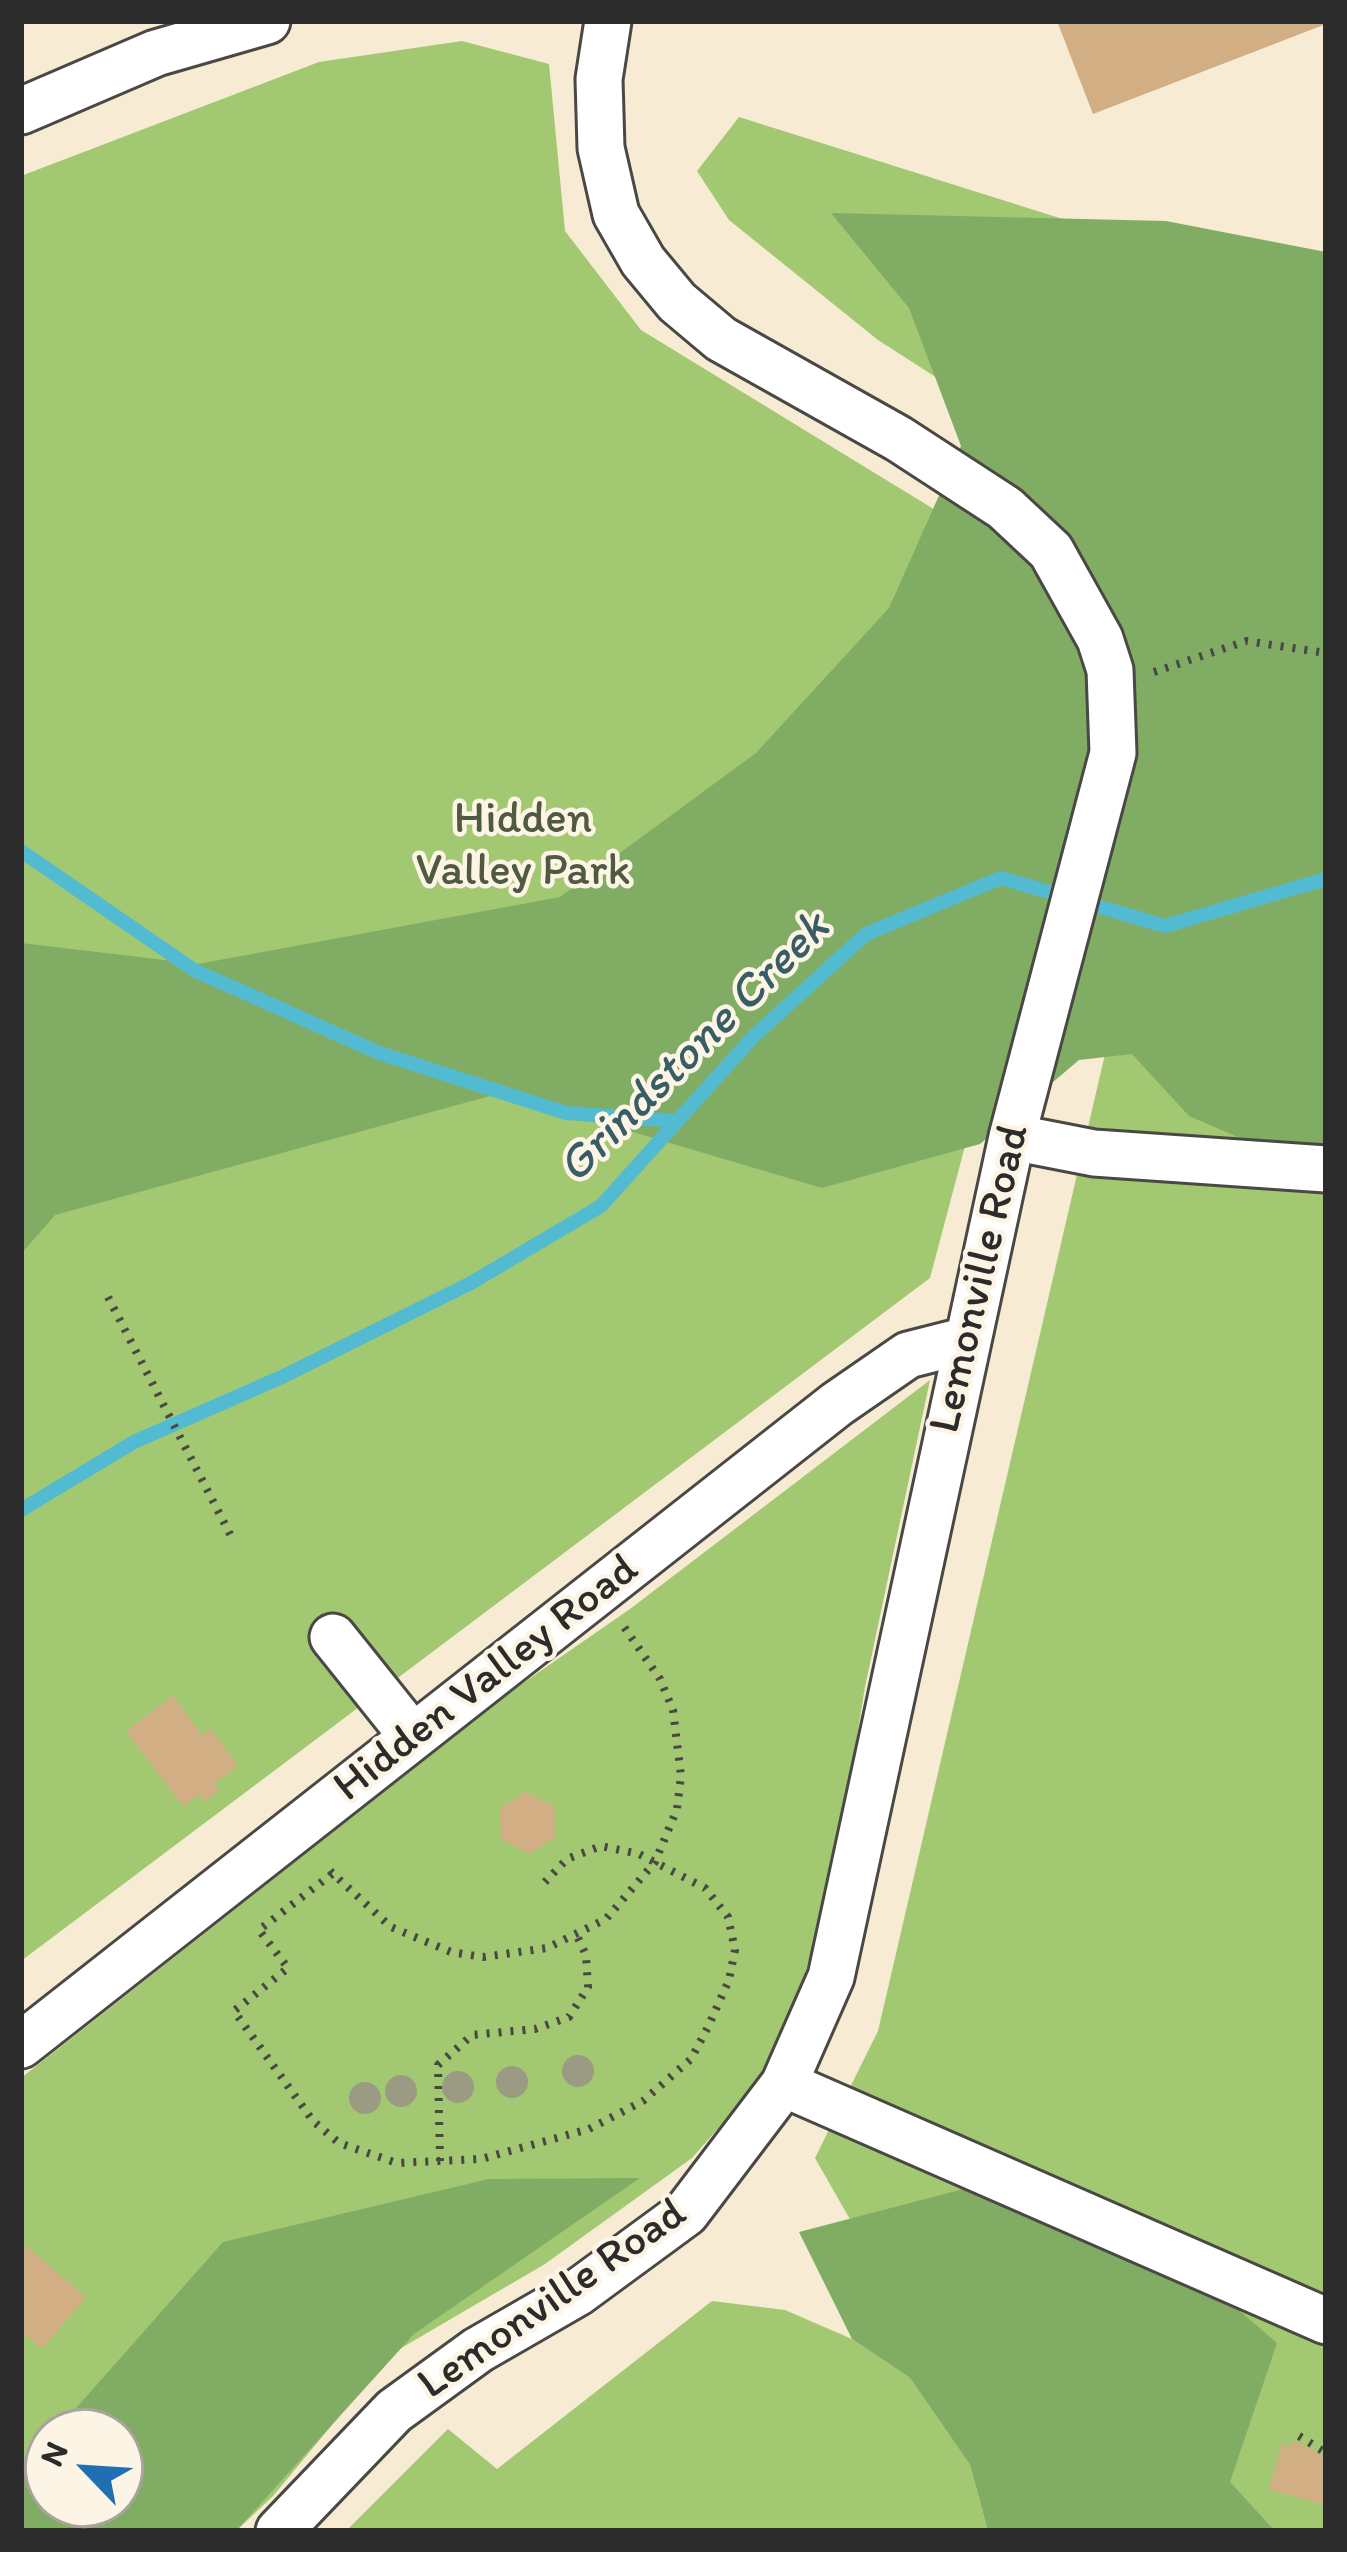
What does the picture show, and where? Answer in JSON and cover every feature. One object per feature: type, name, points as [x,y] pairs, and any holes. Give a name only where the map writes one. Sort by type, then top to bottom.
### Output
[{"type":"street","points":[[21,111],[156,53],[267,21]]},
{"type":"street","name":"Lemonville Road","points":[[279,2531],[394,2411],[478,2350],[577,2293],[686,2213],[784,2084],[831,1977],[1012,1137],[1113,753],[1111,686],[1100,639],[1052,551],[1005,508],[899,439],[722,339],[677,302],[644,260],[616,214],[601,148],[599,80],[608,21]]},
{"type":"street","points":[[1012,1137],[1094,1153],[1326,1169]]},
{"type":"street","name":"Hidden Valley Road","points":[[21,2045],[754,1467],[908,1355],[968,1340]]},
{"type":"street","points":[[333,1637],[413,1737]]},
{"type":"street","points":[[784,2084],[1326,2321]]},
{"type":"path","points":[[1111,686],[1246,641],[1326,653]]},
{"type":"path","points":[[108,1297],[234,1542]]},
{"type":"path","points":[[291,1832],[392,1928],[451,1952],[516,1955],[577,1936],[631,1897],[655,1862],[677,1809],[680,1742],[660,1679],[598,1594]]},
{"type":"path","points":[[332,1874],[259,1930],[288,1968],[234,2011],[313,2121],[340,2143],[397,2163],[481,2159],[590,2128],[644,2102],[692,2059],[730,1980],[734,1935],[718,1901],[705,1888],[621,1847],[601,1846],[567,1858],[544,1883]]},
{"type":"path","points":[[440,2161],[438,2065],[472,2035],[535,2029],[569,2017],[588,1987],[586,1955],[577,1936]]},
{"type":"path","points":[[1299,2436],[1326,2453]]},
{"type":"green space","name":"Hidden Valley Park","points":[[462,41],[549,64],[565,231],[641,330],[981,538],[1078,720],[930,1278],[21,1961],[21,176],[319,62]]},
{"type":"green space","points":[[739,117],[1326,302],[1326,2531],[1028,2531],[815,2158],[878,2031],[1201,641],[1138,507],[878,340],[729,220],[697,171]]},
{"type":"green space","points":[[831,213],[1166,221],[1326,252],[1326,1175],[1189,1116],[1132,1054],[1079,1060],[980,1144],[822,1188],[501,1093],[55,1215],[21,1254],[21,943],[198,964],[560,897],[756,753],[889,608],[961,446],[909,308]]},
{"type":"green space","points":[[930,1380],[865,1687],[837,1857],[802,1985],[772,2067],[692,2158],[545,2264],[391,2354],[273,2496],[236,2531],[21,2531],[21,2078],[513,1690],[630,1609]]},
{"type":"green space","points":[[640,2178],[414,2334],[236,2531],[21,2531],[24,2468],[24,2528],[144,2528],[144,2408],[76,2408],[223,2242],[489,2179]]},
{"type":"green space","points":[[975,2186],[1206,2282],[1277,2343],[1230,2482],[1275,2531],[988,2531],[970,2465],[910,2378],[852,2339],[799,2232]]},
{"type":"green space","points":[[712,2301],[785,2310],[852,2339],[910,2378],[970,2465],[988,2531],[346,2531],[448,2429],[497,2469]]},
{"type":"building","points":[[1057,21],[1326,21],[1326,24],[1093,114]]},
{"type":"building","points":[[173,1696],[202,1735],[211,1729],[238,1766],[214,1784],[219,1791],[205,1801],[200,1794],[183,1806],[126,1731]]},
{"type":"building","points":[[526,1792],[554,1806],[555,1838],[529,1854],[501,1839],[500,1808]]},
{"type":"building","points":[[25,2245],[86,2297],[42,2349],[21,2331]]},
{"type":"building","points":[[1293,2440],[1326,2457],[1326,2505],[1269,2489],[1282,2444],[1291,2447]]},
{"type":"waterway","points":[[21,851],[194,970],[379,1053],[566,1113],[678,1121]]},
{"type":"waterway","name":"Grindstone Creek","points":[[21,1510],[134,1442],[284,1376],[471,1283],[601,1206],[753,1037],[866,934],[1001,878],[1165,926],[1326,879]]}]
